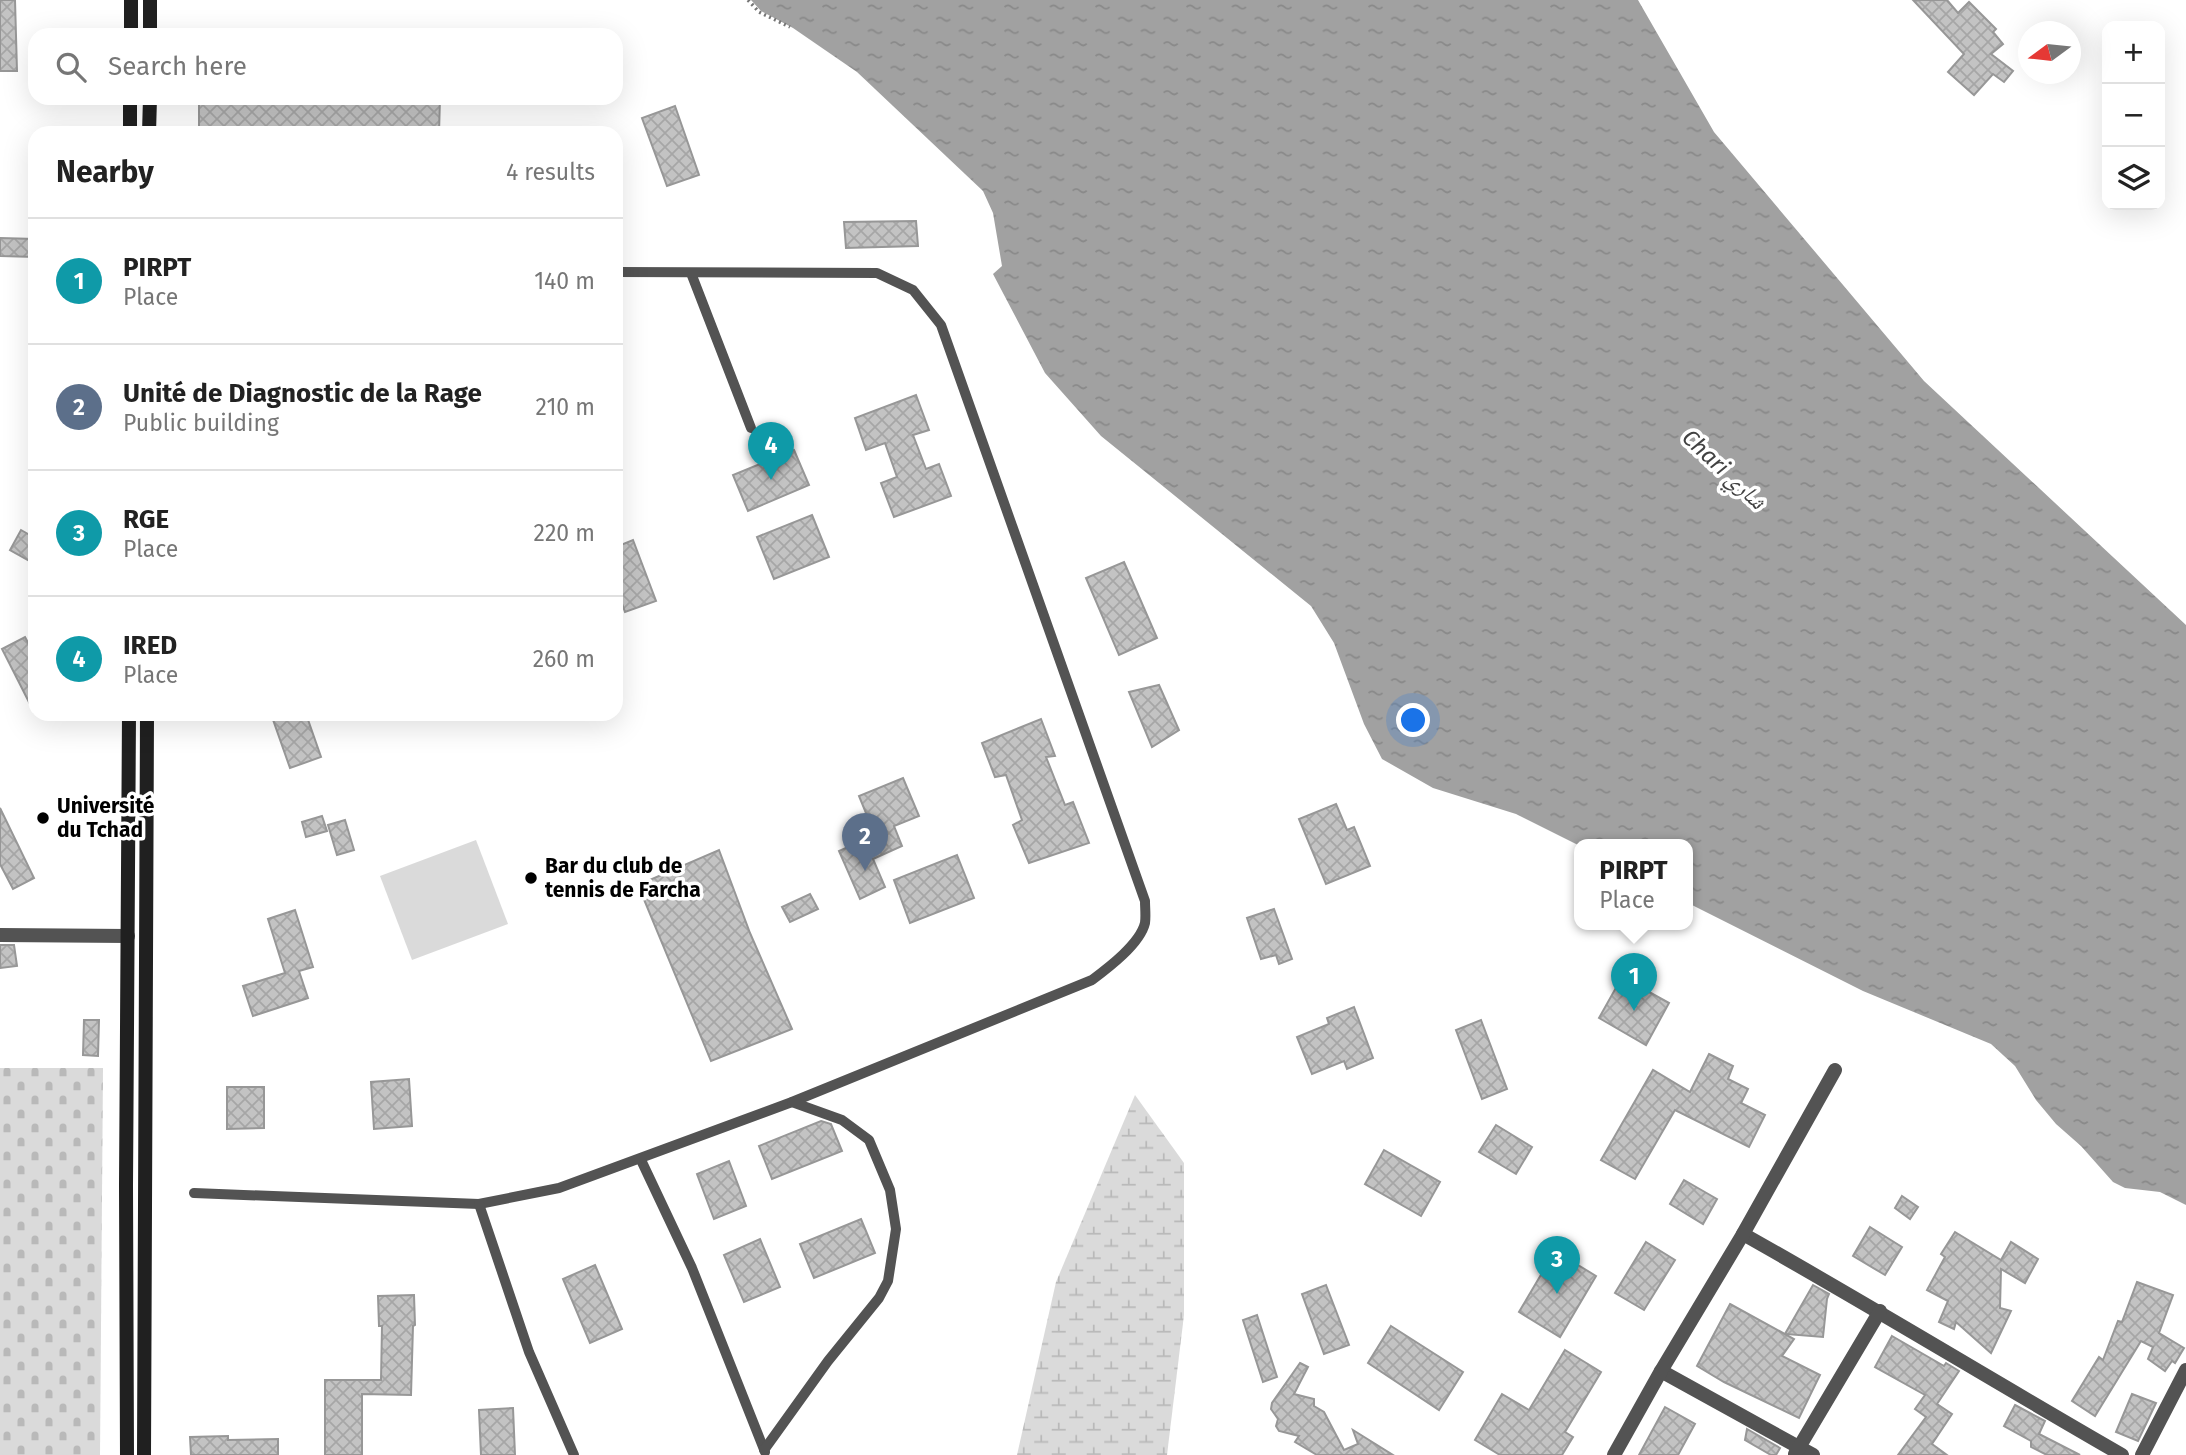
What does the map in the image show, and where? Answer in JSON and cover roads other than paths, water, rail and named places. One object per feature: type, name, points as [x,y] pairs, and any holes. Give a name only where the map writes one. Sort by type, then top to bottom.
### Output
[{"type":"main road","points":[[131,0],[131,28]]},
{"type":"main road","points":[[150,0],[150,28]]},
{"type":"main road","points":[[130,105],[130,126]]},
{"type":"main road","points":[[149,126],[150,105]]},
{"type":"main road","points":[[127,1455],[129,721]]},
{"type":"main road","points":[[144,1455],[147,721]]},
{"type":"street","points":[[0,935],[128,936]]},
{"type":"street","points":[[1614,1455],[1835,1070]]},
{"type":"street","points":[[1743,1234],[1880,1311],[2122,1455]]},
{"type":"street","points":[[1796,1451],[1880,1311]]},
{"type":"street","points":[[2142,1455],[2186,1370]]},
{"type":"street","points":[[1661,1371],[1796,1451],[1813,1455]]},
{"type":"lane","points":[[194,1193],[479,1204],[559,1188],[641,1160],[792,1102],[1091,981],[1132,945],[1144,925],[1145,901],[940,325],[913,290],[877,273],[623,272]]},
{"type":"lane","points":[[691,273],[751,428]]},
{"type":"lane","points":[[765,1452],[828,1361],[879,1298],[888,1281],[895,1229],[890,1190],[869,1140],[842,1120],[792,1102]]},
{"type":"lane","points":[[641,1160],[692,1268],[765,1452]]},
{"type":"lane","points":[[479,1204],[530,1352],[574,1455]]},
{"type":"water","name":"Chari شاري","points":[[751,0],[1638,0],[1714,132],[1924,381],[2186,625],[2186,1205],[2160,1192],[2125,1188],[2113,1182],[2081,1146],[2056,1124],[2036,1100],[2015,1066],[1991,1044],[1863,991],[1693,906],[1693,839],[1574,839],[1574,843],[1516,814],[1433,788],[1382,759],[1364,724],[1334,643],[1311,606],[1101,436],[1045,373],[993,274],[1002,266],[993,213],[983,191],[857,72],[793,28],[761,11]]},
{"type":"place","name":"IRED","points":[[771,480]]},
{"type":"place","name":"Université du Tchad","points":[[43,818]]},
{"type":"place","name":"Unité de Diagnostic de la Rage","points":[[865,871]]},
{"type":"place","name":"Bar du club de tennis de Farcha","points":[[531,878]]},
{"type":"place","name":"PIRPT","points":[[1634,1011]]},
{"type":"place","name":"RGE","points":[[1557,1294]]}]
